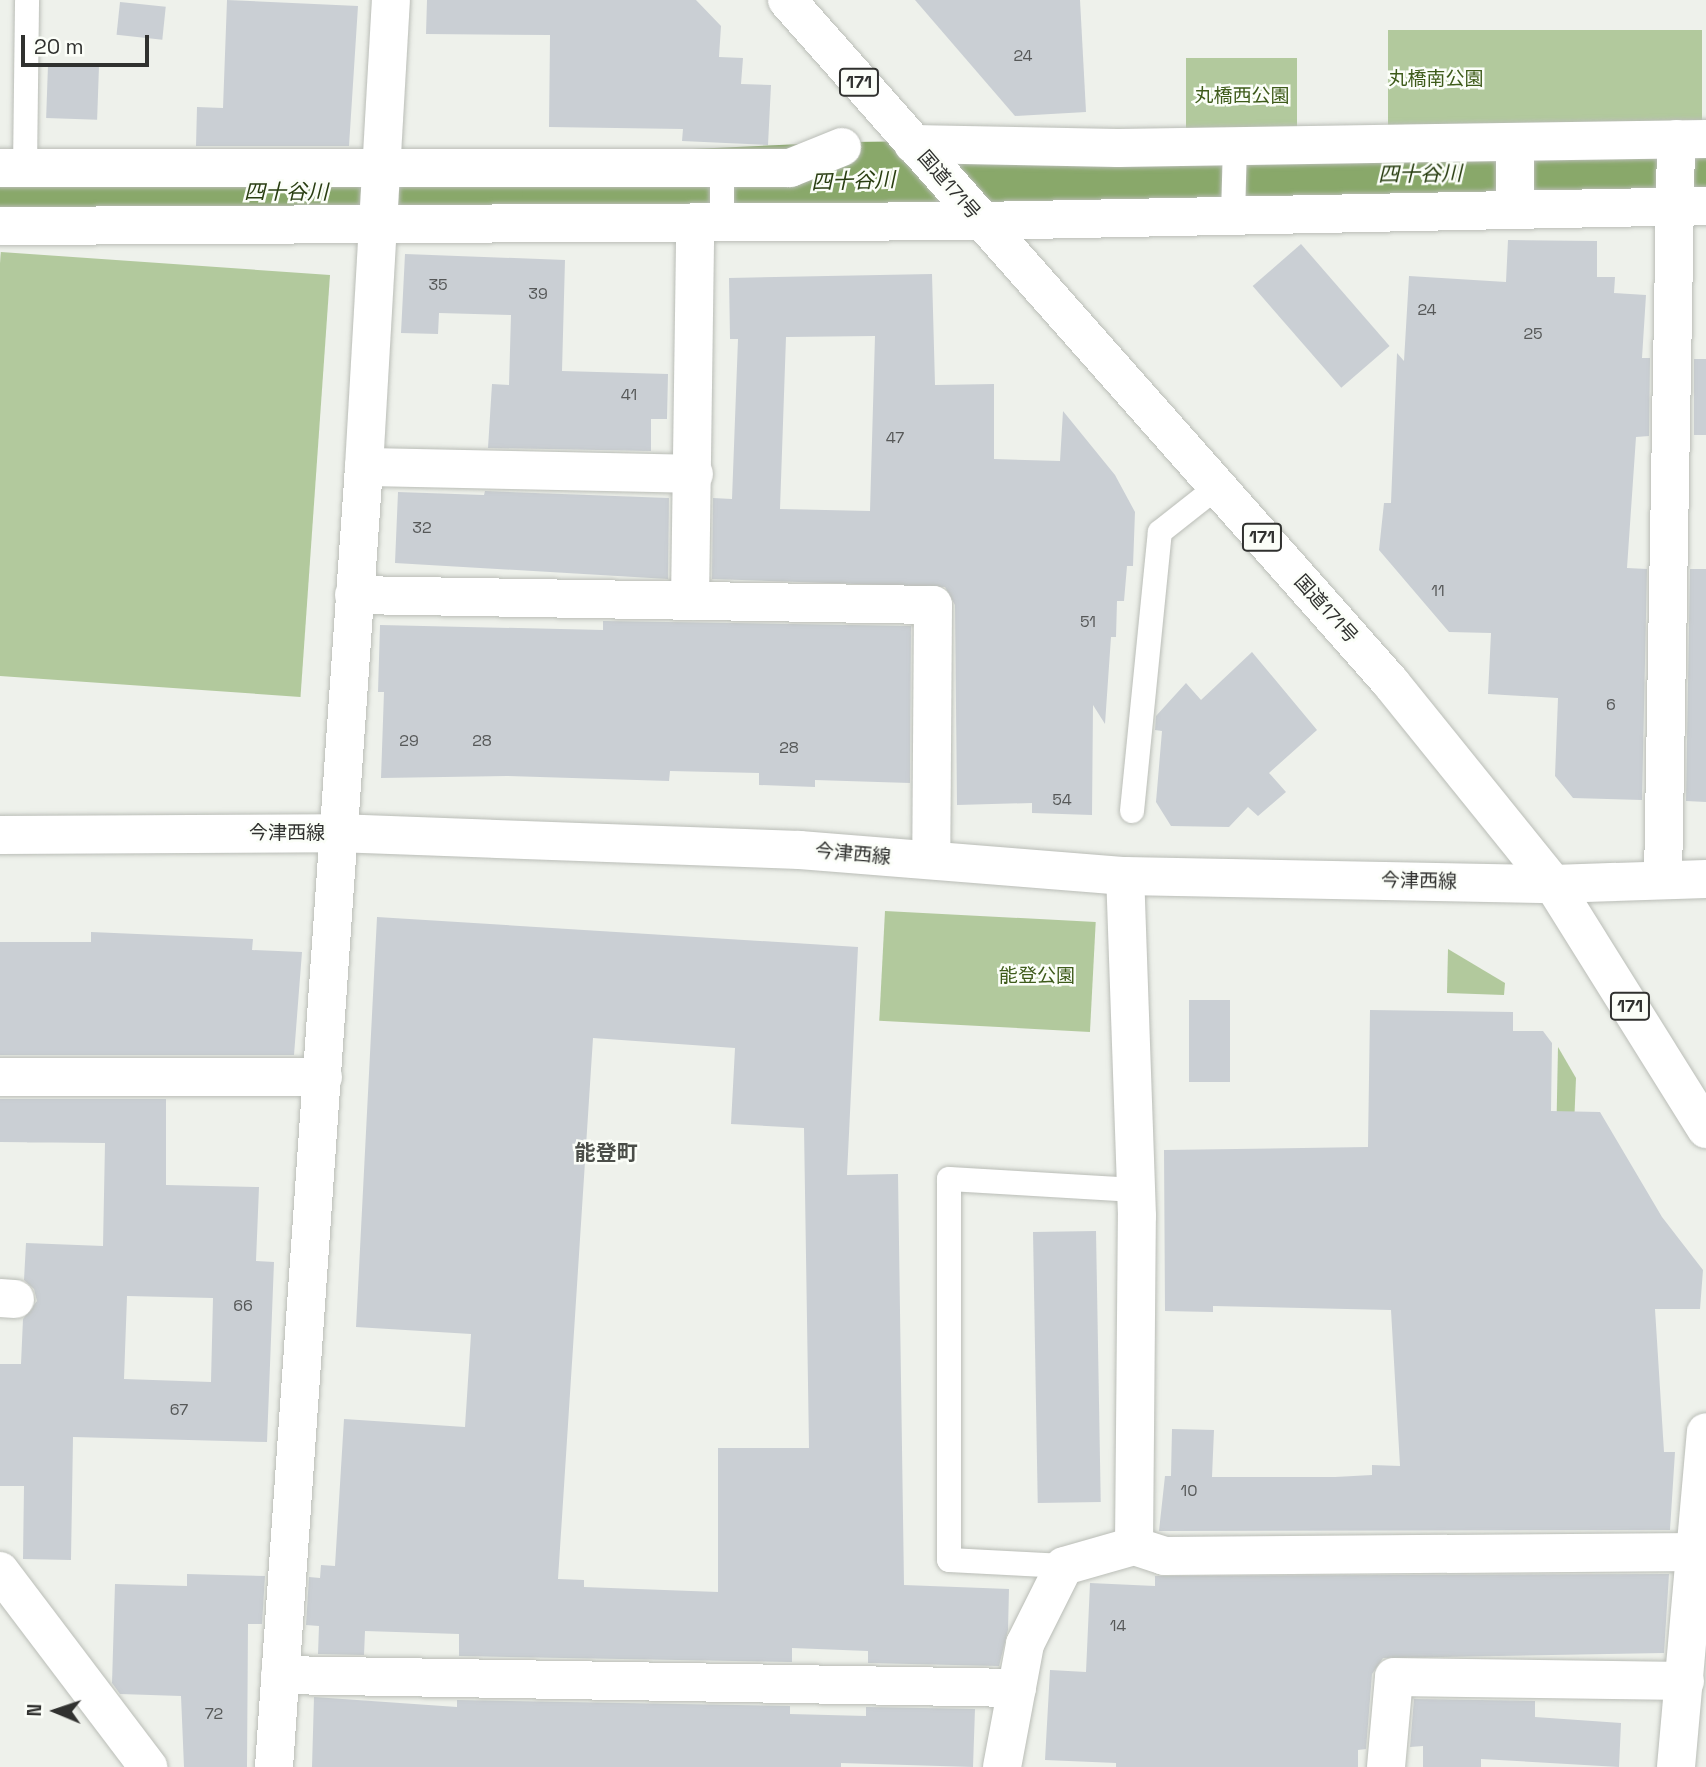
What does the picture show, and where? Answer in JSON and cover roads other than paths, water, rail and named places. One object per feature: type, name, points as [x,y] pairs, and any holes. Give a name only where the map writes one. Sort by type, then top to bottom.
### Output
[{"type":"main road","points":[[274,1767],[323,1077],[336,833],[364,467],[391,0]]},
{"type":"main road","name":"国道171号","points":[[787,0],[1391,683],[1553,884],[1706,1129]]},
{"type":"main road","points":[[13,168],[379,194],[717,197],[971,210],[1234,206],[1515,174],[1686,143],[1663,879]]},
{"type":"main road","points":[[0,226],[379,194],[717,197],[842,147]]},
{"type":"main road","points":[[922,154],[1235,152],[1515,174],[1686,200]]},
{"type":"main road","points":[[690,601],[694,474],[717,197]]},
{"type":"main road","points":[[364,467],[694,474]]},
{"type":"main road","points":[[354,595],[933,605],[931,860]]},
{"type":"main road","name":"今津西線","points":[[0,835],[336,833],[800,850],[1125,876],[1553,884],[1706,879]]},
{"type":"main road","points":[[1125,876],[1136,1190],[1134,1546]]},
{"type":"main road","points":[[0,1077],[323,1077]]},
{"type":"main road","points":[[1676,1767],[1685,1681],[1697,1641],[1696,1552],[1706,1432]]},
{"type":"main road","points":[[1002,1767],[1025,1644],[1064,1566],[1134,1546],[1164,1556],[1696,1552]]},
{"type":"main road","points":[[0,1571],[148,1767]]},
{"type":"main road","points":[[280,1675],[1017,1688]]},
{"type":"main road","points":[[1386,1767],[1394,1676],[1685,1681]]},
{"type":"lane","points":[[13,168],[27,0]]},
{"type":"lane","points":[[1234,206],[1235,152]]},
{"type":"lane","points":[[1132,811],[1160,532],[1217,487]]},
{"type":"lane","points":[[1064,1566],[949,1560],[949,1179],[1136,1190]]},
{"type":"waterway","name":"四十谷川","points":[[0,190],[560,193],[850,180],[1706,170]]},
{"type":"district","name":"能登町","points":[[606,1153]]},
{"type":"park label","name":"丸橋南公園","points":[[1436,79]]},
{"type":"park label","name":"丸橋西公園","points":[[1242,96]]},
{"type":"park label","name":"能登公園","points":[[1037,976]]}]
